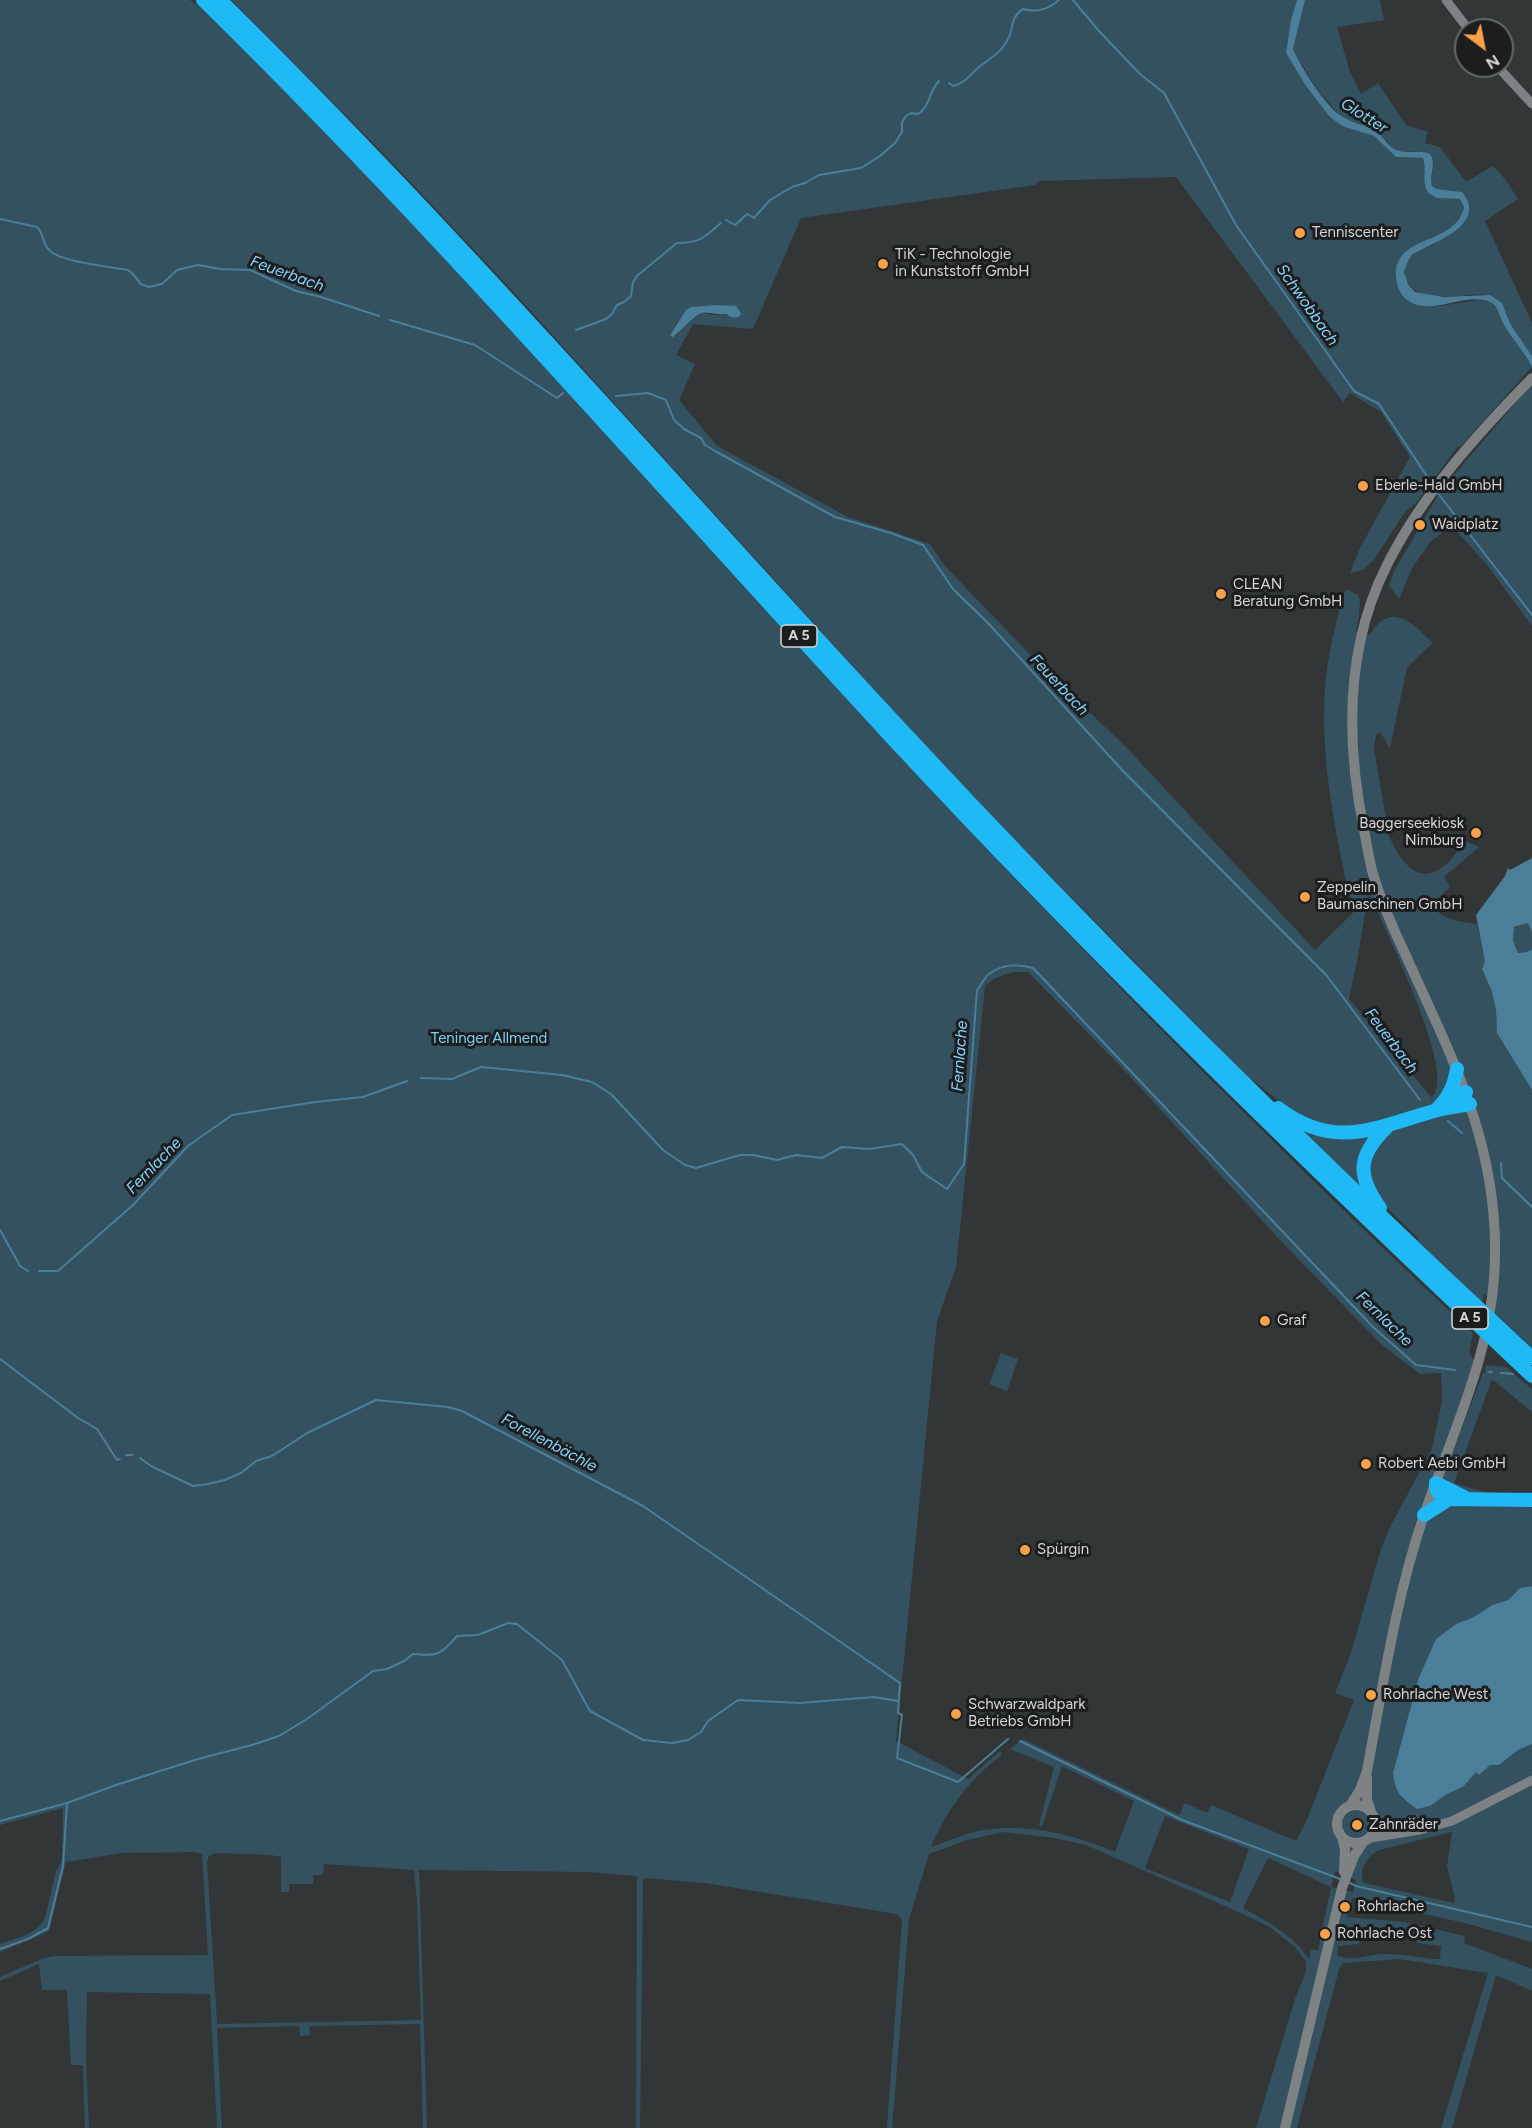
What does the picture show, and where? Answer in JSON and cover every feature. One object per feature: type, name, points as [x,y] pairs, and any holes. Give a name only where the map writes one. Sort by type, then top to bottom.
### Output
[{"type":"highway","name":"A 5","points":[[203,0],[315,112],[460,263],[880,725],[1091,947],[1376,1229],[1532,1376]]},
{"type":"highway","name":"A 5","points":[[220,0],[408,189],[919,749],[1101,939],[1238,1078],[1398,1234],[1532,1358]]},
{"type":"highway","points":[[1442,1104],[1454,1084],[1457,1069]]},
{"type":"highway","name":"A 5","points":[[1238,1078],[1286,1114],[1312,1128],[1348,1133],[1387,1127]]},
{"type":"highway","points":[[1398,1234],[1367,1189],[1363,1172],[1366,1151],[1387,1127],[1442,1104],[1468,1098]]},
{"type":"highway","points":[[1449,1499],[1438,1493],[1435,1489],[1436,1483],[1466,1498]]},
{"type":"highway","points":[[1424,1515],[1449,1499],[1529,1499]]},
{"type":"main road","points":[[1285,2128],[1345,1875],[1345,1849],[1337,1820],[1360,1790],[1367,1771],[1399,1608],[1424,1515],[1467,1404],[1482,1352],[1492,1300],[1495,1258],[1492,1202],[1482,1143],[1468,1098],[1372,873],[1356,782],[1351,736],[1354,678],[1361,635],[1368,611],[1385,568],[1395,550],[1434,491],[1482,431],[1532,378]]},
{"type":"main road","points":[[1345,1875],[1356,1851],[1375,1828],[1367,1799],[1367,1771]]},
{"type":"main road","points":[[1350,1806],[1361,1806],[1373,1815]]},
{"type":"main road","points":[[1342,1837],[1352,1843],[1367,1840]]},
{"type":"street","points":[[1446,0],[1460,18]]},
{"type":"street","points":[[1508,78],[1532,104]]},
{"type":"street","points":[[1367,1840],[1412,1832],[1452,1821],[1532,1780]]},
{"type":"street","points":[[1373,1815],[1381,1823],[1412,1832]]},
{"type":"green space","name":"Teninger Allmend","points":[[0,0],[190,0],[281,87],[439,252],[824,675],[1062,928],[1306,1174],[1473,1333],[1469,1353],[1480,1368],[1454,1449],[1483,1373],[1485,1374],[1486,1365],[1506,1367],[1532,1389],[1532,1412],[1492,1379],[1454,1483],[1490,1494],[1532,1492],[1532,1586],[1520,1588],[1508,1600],[1492,1605],[1474,1617],[1456,1624],[1436,1639],[1419,1677],[1401,1798],[1417,1808],[1430,1806],[1447,1794],[1463,1787],[1477,1771],[1478,1775],[1490,1765],[1499,1765],[1518,1750],[1532,1744],[1532,1942],[1465,1923],[1352,1898],[1347,1917],[1404,1922],[1465,1936],[1464,1943],[1532,1969],[1532,1991],[1496,1975],[1452,2128],[1441,2128],[1488,1973],[1399,1959],[1343,1963],[1339,1969],[1297,2128],[1256,2128],[1295,1999],[1306,1971],[1306,1962],[1296,1948],[1270,1927],[1086,1845],[1055,1838],[1003,1832],[967,1840],[929,1854],[909,1919],[892,2128],[887,2128],[902,1920],[897,1914],[705,1883],[644,1878],[640,2128],[636,2128],[637,1876],[589,1872],[419,1870],[427,2128],[423,2128],[420,2024],[310,2026],[309,2035],[300,2036],[299,2026],[217,2028],[222,2128],[217,2128],[210,1994],[87,1992],[86,2064],[89,2128],[85,2128],[83,2065],[71,2065],[67,1990],[42,1990],[39,1964],[0,1981],[0,1977],[44,1958],[55,1956],[208,1955],[202,1854],[196,1852],[121,1853],[66,1862],[49,1931],[0,1952],[0,1944],[31,1932],[45,1918],[56,1871],[62,1860],[63,1808],[0,1825]],"holes":[[[1013,972],[1028,972],[1127,1073],[1280,1240],[1381,1344],[1420,1374],[1441,1373],[1442,1401],[1432,1449],[1391,1525],[1381,1549],[1350,1656],[1335,1693],[1354,1700],[1308,1817],[1296,1841],[1211,1805],[1207,1813],[1185,1803],[1179,1815],[1023,1739],[1010,1749],[1054,1767],[1039,1825],[1042,1826],[1062,1766],[1134,1801],[1115,1852],[1068,1836],[1018,1828],[977,1831],[931,1847],[951,1808],[960,1796],[1002,1755],[1000,1751],[968,1779],[896,1741],[937,1321],[956,1267],[985,986],[995,978]],[[1165,1816],[1249,1849],[1230,1902],[1145,1868]],[[1452,1832],[1447,1866],[1454,1903],[1364,1883],[1363,1869],[1367,1860],[1379,1850]],[[216,1853],[281,1857],[281,1892],[289,1892],[289,1884],[313,1884],[313,1875],[323,1875],[324,1864],[414,1870],[421,2020],[217,2024],[207,1861],[209,1856]],[[1268,1858],[1331,1887],[1318,1951],[1311,1949],[1309,1959],[1295,1942],[1243,1908]],[[1335,1871],[1356,1880],[1353,1892],[1331,1887]],[[1385,1933],[1417,1938],[1417,1943],[1441,1946],[1440,1959],[1391,1954],[1353,1958],[1337,1955],[1338,1946],[1359,1944],[1359,1936]]]},
{"type":"green space","points":[[231,0],[1297,0],[1291,20],[1286,53],[1330,117],[1342,126],[1374,136],[1396,157],[1423,158],[1428,193],[1437,198],[1460,199],[1464,207],[1462,215],[1454,225],[1421,243],[1398,264],[1397,281],[1403,297],[1440,306],[1478,300],[1490,302],[1497,308],[1503,322],[1532,367],[1460,447],[1458,446],[1416,503],[1405,512],[1373,561],[1363,570],[1350,573],[1359,550],[1410,457],[1381,412],[1350,393],[1343,402],[1176,177],[1038,181],[1035,185],[801,218],[753,329],[693,324],[676,355],[695,364],[679,400],[717,446],[848,517],[930,544],[945,566],[1047,672],[1125,746],[1315,950],[1353,913],[1332,807],[1324,735],[1324,700],[1328,664],[1338,613],[1346,589],[1358,595],[1360,601],[1356,632],[1370,635],[1386,618],[1402,618],[1433,643],[1407,667],[1390,748],[1380,732],[1376,735],[1374,749],[1389,836],[1396,851],[1407,864],[1422,874],[1430,873],[1444,866],[1456,854],[1462,840],[1479,847],[1444,877],[1450,887],[1436,904],[1437,910],[1442,915],[1458,921],[1477,924],[1485,962],[1482,970],[1492,992],[1497,1033],[1532,1090],[1532,1348],[1495,1313],[1496,1304],[1484,1293],[1482,1302],[1383,1204],[1365,1168],[1381,1138],[1336,1131],[1312,1123],[1293,1112],[1249,1078],[1005,830],[897,715],[507,285],[378,148]],"holes":[[[706,307],[736,318],[702,313],[675,336],[670,335],[680,318]],[[1368,895],[1372,899],[1402,965],[1424,1020],[1437,1068],[1437,1085],[1432,1098],[1349,999]]]},
{"type":"green space","points":[[1305,0],[1380,0],[1384,20],[1337,27],[1350,72],[1361,94],[1378,83],[1406,125],[1428,132],[1425,143],[1440,147],[1466,182],[1493,166],[1518,199],[1485,221],[1532,323],[1532,356],[1511,325],[1507,313],[1490,295],[1430,296],[1417,291],[1408,282],[1405,270],[1406,263],[1411,257],[1439,240],[1469,213],[1457,191],[1437,189],[1432,186],[1434,164],[1416,151],[1401,152],[1393,149],[1382,136],[1341,117],[1316,88],[1293,49]]},
{"type":"green space","points":[[1532,384],[1532,626],[1487,565],[1452,526],[1431,541],[1412,568],[1399,599],[1388,584],[1441,490]]},
{"type":"green space","points":[[1528,923],[1532,932],[1532,949],[1518,953],[1513,941],[1514,928]]},
{"type":"green space","points":[[1295,1125],[1373,1132],[1361,1189]]},
{"type":"green space","points":[[1001,1353],[1018,1359],[1007,1391],[989,1384]]},
{"type":"shaded area","points":[[1297,0],[1305,0],[1293,49],[1308,76],[1329,105],[1347,119],[1377,132],[1394,149],[1430,154],[1433,162],[1432,186],[1437,189],[1462,192],[1468,204],[1469,214],[1464,223],[1444,238],[1412,255],[1404,272],[1408,284],[1415,292],[1443,297],[1490,295],[1502,303],[1511,325],[1532,356],[1532,367],[1505,327],[1497,308],[1490,302],[1480,299],[1422,306],[1411,303],[1402,295],[1396,276],[1396,269],[1401,258],[1419,243],[1451,227],[1459,219],[1464,207],[1460,199],[1437,198],[1428,193],[1423,158],[1396,157],[1374,136],[1342,126],[1330,117],[1306,86],[1286,53],[1291,20]]},
{"type":"shaded area","points":[[736,306],[741,313],[740,316],[702,313],[673,337],[670,335],[686,310],[691,307]]},
{"type":"shaded area","points":[[1532,858],[1532,932],[1528,923],[1514,927],[1513,941],[1518,953],[1532,949],[1532,1090],[1497,1033],[1492,992],[1482,969],[1485,962],[1476,915],[1505,876],[1508,868],[1510,870]]},
{"type":"shaded area","points":[[1532,1586],[1532,1744],[1518,1750],[1499,1765],[1490,1765],[1479,1775],[1476,1772],[1463,1787],[1447,1794],[1430,1806],[1417,1809],[1400,1794],[1393,1773],[1419,1677],[1436,1639],[1456,1624],[1474,1617],[1492,1605],[1508,1600],[1520,1588]]},
{"type":"waterway","points":[[949,83],[953,86],[966,80],[999,51],[1010,36],[1015,17],[1023,9],[1033,11],[1042,9],[1059,0]]},
{"type":"waterway","name":"Schwobbach","points":[[1073,0],[1140,74],[1164,93],[1236,225],[1354,391],[1379,404],[1432,484]]},
{"type":"waterway","points":[[726,220],[735,225],[747,214],[754,218],[770,200],[792,187],[819,175],[861,168],[880,156],[895,143],[902,132],[902,122],[906,116],[922,111],[939,81]]},
{"type":"waterway","name":"Feuerbach","points":[[0,219],[37,227],[47,248],[57,255],[76,261],[128,270],[141,284],[149,287],[162,284],[177,270],[198,265],[220,269],[250,270],[296,291],[379,316]]},
{"type":"waterway","points":[[576,330],[606,319],[612,314],[617,305],[631,296],[633,282],[638,275],[677,243],[701,239],[721,223]]},
{"type":"waterway","name":"Feuerbach","points":[[390,320],[475,345],[557,398],[563,393]]},
{"type":"waterway","name":"Feuerbach","points":[[616,396],[648,393],[666,400],[674,420],[684,429],[701,438],[705,445],[715,451],[835,517],[923,545],[953,589],[988,623],[1123,771],[1327,976],[1420,1100]]},
{"type":"waterway","name":"Schwobbach","points":[[1437,492],[1532,615]]},
{"type":"waterway","name":"Fernlache","points":[[421,1078],[452,1079],[481,1067],[562,1075],[592,1082],[611,1094],[663,1150],[685,1165],[696,1168],[740,1155],[777,1160],[796,1155],[822,1158],[842,1147],[869,1149],[902,1144],[913,1155],[922,1172],[947,1189],[964,1164],[977,990],[987,976],[999,968],[1016,966],[1033,968],[1373,1327],[1416,1365],[1455,1370]]},
{"type":"waterway","name":"Fernlache","points":[[39,1271],[58,1271],[133,1205],[188,1146],[232,1115],[363,1097],[407,1081]]},
{"type":"waterway","name":"Feuerbach","points":[[1448,1121],[1462,1133]]},
{"type":"waterway","name":"Feuerbach","points":[[1501,1163],[1502,1178],[1532,1207]]},
{"type":"waterway","name":"Fernlache","points":[[0,1230],[20,1266],[28,1271]]},
{"type":"waterway","name":"Forellenbächle","points":[[0,1359],[78,1418],[97,1429],[117,1460],[120,1459]]},
{"type":"waterway","name":"Fernlache","points":[[1501,1373],[1513,1374]]},
{"type":"waterway","name":"Forellenbächle","points":[[140,1458],[151,1466],[193,1486],[208,1484],[241,1473],[256,1461],[272,1456],[307,1433],[376,1400],[448,1407],[462,1411],[643,1506],[900,1683],[898,1713],[902,1715],[897,1758],[958,1782],[1008,1739]]},
{"type":"waterway","name":"Forellenbächle","points":[[126,1455],[132,1455]]},
{"type":"waterway","points":[[0,1821],[67,1803],[198,1759],[279,1736],[307,1719],[373,1671],[387,1669],[413,1654],[438,1653],[457,1636],[478,1635],[508,1623],[517,1624],[562,1660],[590,1711],[643,1740],[672,1743],[688,1740],[701,1732],[708,1721],[738,1700],[800,1703],[874,1697],[898,1701]]},
{"type":"waterway","points":[[1020,1741],[1182,1820],[1343,1880]]},
{"type":"waterway","points":[[0,1949],[28,1939],[48,1928],[63,1866],[67,1803]]},
{"type":"waterway","points":[[1348,1882],[1356,1886],[1532,1927]]},
{"type":"place","name":"Tenniscenter","points":[[1300,233]]},
{"type":"place","name":"TiK - Technologie in Kunststoff GmbH","points":[[883,264]]},
{"type":"place","name":"Eberle-Hald GmbH","points":[[1363,486]]},
{"type":"place","name":"Waidplatz","points":[[1420,525]]},
{"type":"place","name":"CLEAN Beratung GmbH","points":[[1221,594]]},
{"type":"place","name":"Baggerseekiosk Nimburg","points":[[1476,833]]},
{"type":"place","name":"Zeppelin Baumaschinen GmbH","points":[[1305,897]]},
{"type":"place","name":"Graf","points":[[1265,1321]]},
{"type":"place","name":"Robert Aebi GmbH","points":[[1366,1464]]},
{"type":"place","name":"Spürgin","points":[[1025,1550]]},
{"type":"place","name":"Rohrlache West","points":[[1371,1695]]},
{"type":"place","name":"Schwarzwaldpark Betriebs GmbH","points":[[956,1714]]},
{"type":"place","name":"Zahnräder","points":[[1357,1825]]},
{"type":"place","name":"Rohrlache","points":[[1345,1907]]},
{"type":"place","name":"Rohrlache Ost","points":[[1325,1934]]},
{"type":"water label","name":"Glotter","points":[[1364,116]]}]
